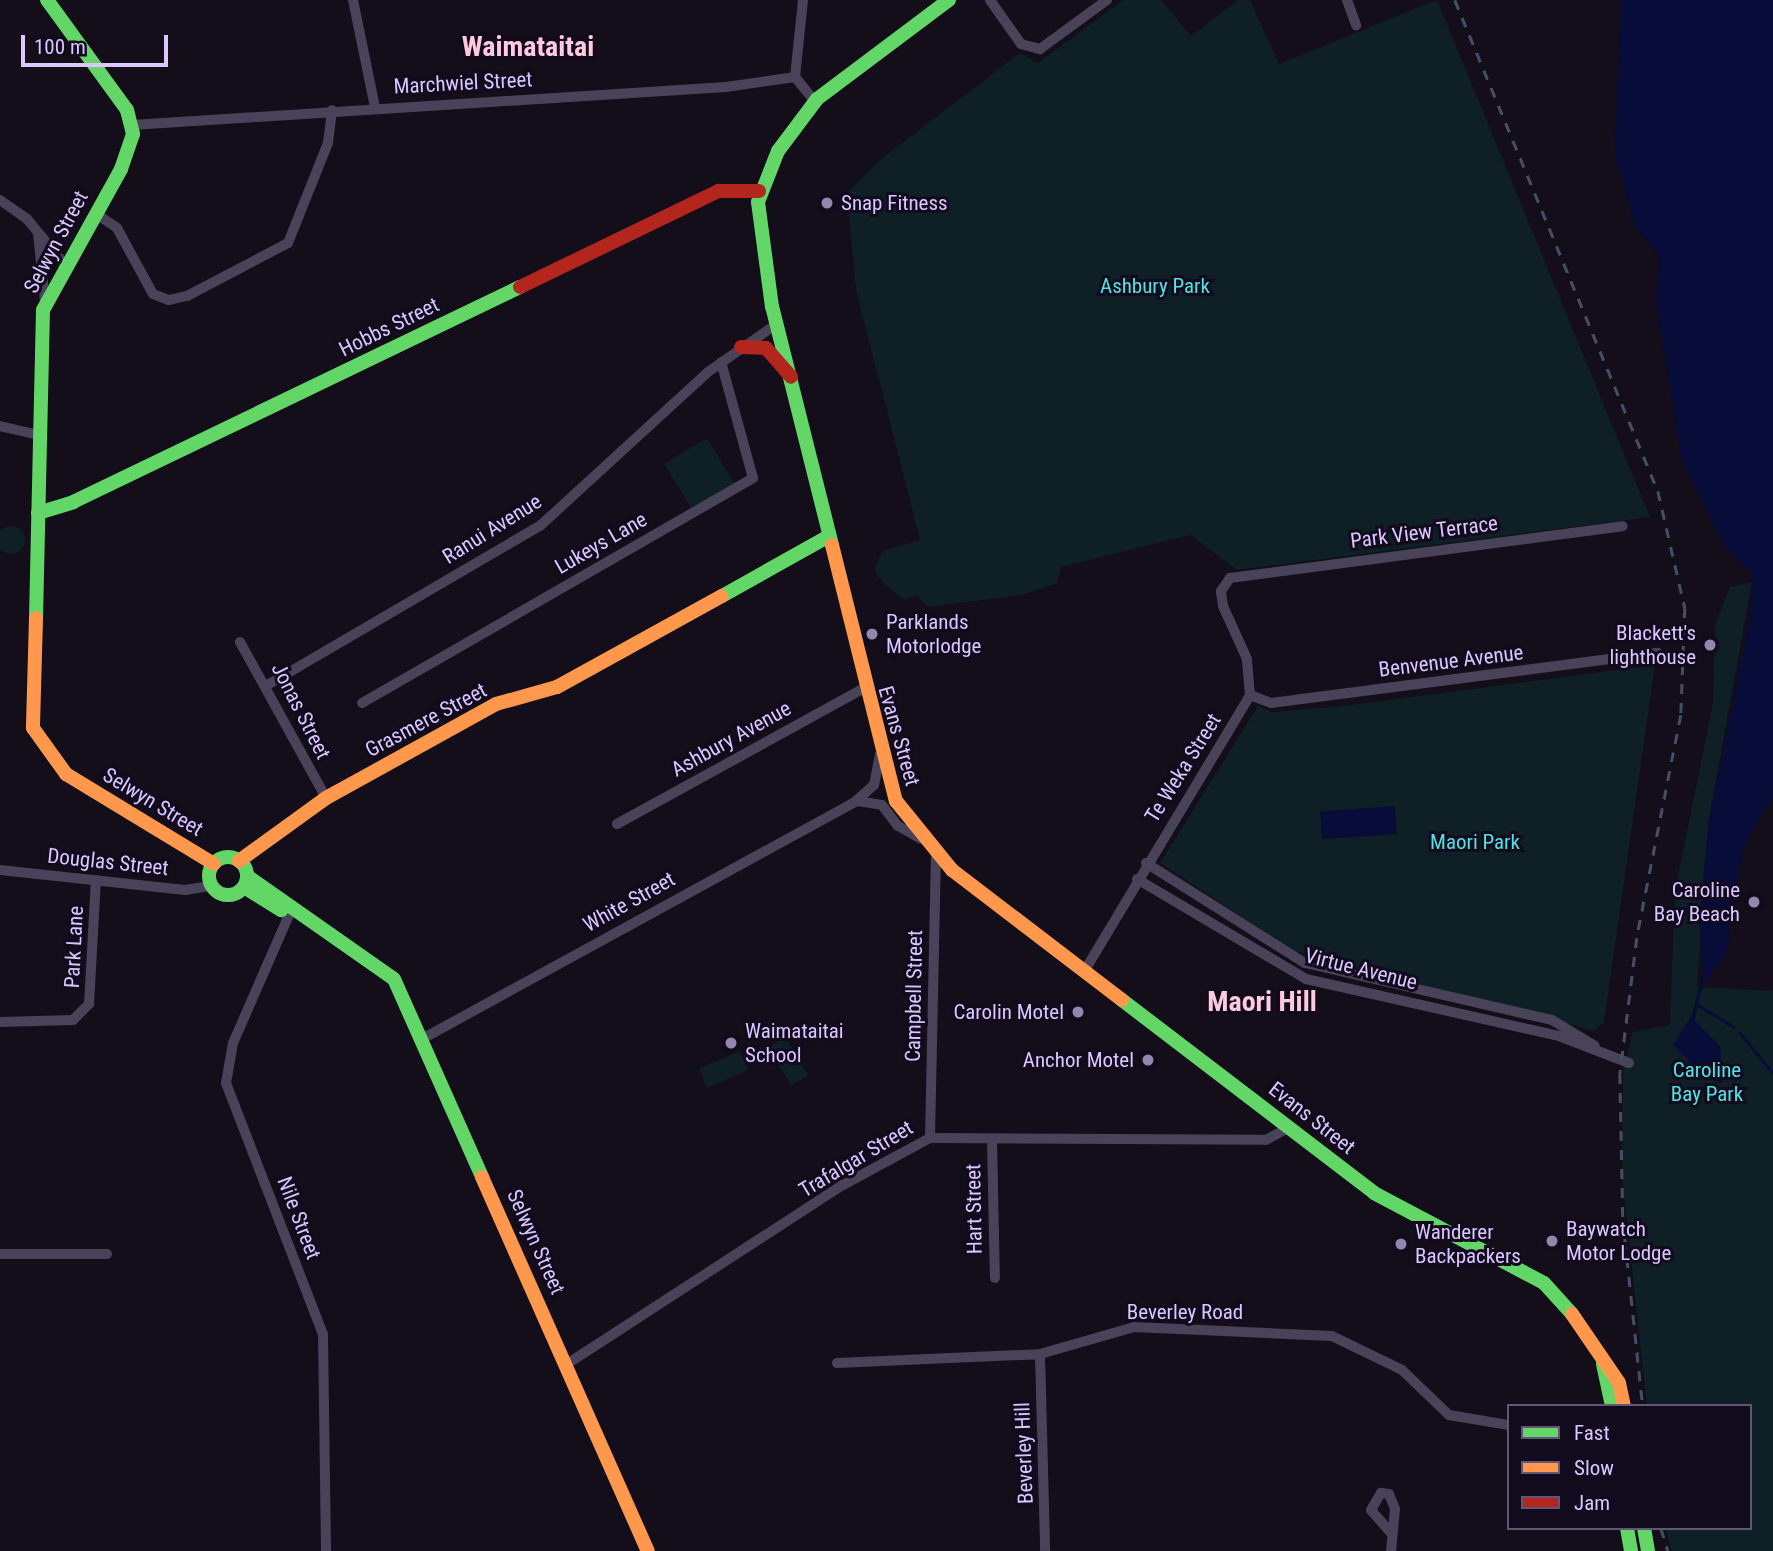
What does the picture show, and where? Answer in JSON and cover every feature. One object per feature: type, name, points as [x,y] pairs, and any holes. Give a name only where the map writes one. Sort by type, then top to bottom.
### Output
[{"type":"main road","points":[[47,0],[132,125]]},
{"type":"main road","name":"Evans Street","points":[[949,0],[816,103],[778,151],[759,191],[759,239],[864,688],[896,801],[921,839],[936,855],[1288,1128],[1400,1210],[1531,1273],[1574,1314],[1601,1354]]},
{"type":"main road","name":"Selwyn Street","points":[[132,125],[131,147],[45,302],[39,435],[33,728],[45,751],[66,774],[214,864]]},
{"type":"main road","name":"Hobbs Street","points":[[38,513],[73,502],[719,191],[759,191]]},
{"type":"main road","points":[[741,347],[766,348],[792,380]]},
{"type":"main road","name":"Grasmere Street","points":[[240,861],[326,799],[496,704],[557,687],[829,536]]},
{"type":"main road","points":[[229,857],[240,861],[245,881],[227,895],[211,886],[214,864],[229,857]]},
{"type":"main road","name":"Selwyn Street","points":[[245,881],[294,916],[389,971],[422,1038],[648,1551]]},
{"type":"main road","points":[[1601,1354],[1612,1404]]},
{"type":"main road","points":[[1601,1354],[1623,1404]]},
{"type":"main road","points":[[1627,1530],[1631,1551]]},
{"type":"main road","points":[[1644,1530],[1648,1551]]},
{"type":"street","points":[[353,0],[375,107]]},
{"type":"street","points":[[803,0],[795,77],[816,103]]},
{"type":"street","points":[[990,0],[1021,44],[1040,49],[1107,0]]},
{"type":"street","points":[[1347,0],[1356,25]]},
{"type":"street","name":"Marchwiel Street","points":[[132,125],[375,107],[726,87],[795,77]]},
{"type":"street","points":[[95,213],[117,228],[153,294],[187,296],[288,243],[328,143],[332,110]]},
{"type":"street","points":[[0,200],[38,233],[66,266]]},
{"type":"street","points":[[38,233],[45,302]]},
{"type":"street","name":"Ranui Avenue","points":[[269,684],[541,525],[720,362],[778,323]]},
{"type":"street","name":"Lukeys Lane","points":[[362,703],[753,478],[720,362]]},
{"type":"street","points":[[0,426],[39,435]]},
{"type":"street","name":"Park View Terrace","points":[[1250,695],[1247,659],[1223,606],[1221,591],[1230,578],[1623,526]]},
{"type":"street","name":"Jonas Street","points":[[240,642],[269,684],[272,701],[326,799]]},
{"type":"street","name":"Benvenue Avenue","points":[[1250,695],[1271,703],[1658,653]]},
{"type":"street","name":"Ashbury Avenue","points":[[617,824],[864,688]]},
{"type":"street","name":"Te Weka Street","points":[[1085,970],[1146,863],[1250,695]]},
{"type":"street","name":"White Street","points":[[422,1038],[856,801],[874,785],[881,755]]},
{"type":"street","points":[[856,801],[882,805],[898,827],[921,839]]},
{"type":"street","name":"Campbell Street","points":[[930,1138],[936,855]]},
{"type":"street","name":"Virtue Avenue","points":[[1146,863],[1305,963],[1552,1020],[1597,1048],[1629,1063]]},
{"type":"street","name":"Douglas Street","points":[[0,870],[185,890],[211,886]]},
{"type":"street","name":"Virtue Avenue","points":[[1137,879],[1306,979],[1597,1048]]},
{"type":"street","name":"Park Lane","points":[[0,1022],[73,1020],[89,1003],[96,880]]},
{"type":"street","name":"Nile Street","points":[[294,916],[233,1043],[226,1083],[323,1335],[327,1551]]},
{"type":"street","name":"Trafalgar Street","points":[[567,1364],[843,1185],[930,1138],[1266,1140],[1288,1128]]},
{"type":"street","name":"Hart Street","points":[[992,1140],[995,1278]]},
{"type":"street","points":[[0,1254],[107,1254]]},
{"type":"street","name":"Beverley Road","points":[[837,1363],[1040,1354],[1134,1327],[1332,1336],[1402,1370],[1449,1415],[1507,1425]]},
{"type":"street","name":"Beverley Hill","points":[[1040,1354],[1045,1551]]},
{"type":"street","points":[[1391,1533],[1391,1551]]},
{"type":"green space","name":"Ashbury Park","points":[[1123,0],[1161,0],[1191,36],[1238,0],[1250,0],[1279,64],[1437,0],[1650,517],[1237,570],[1190,535],[1061,567],[1057,583],[1022,595],[927,607],[917,595],[905,600],[885,585],[874,571],[882,551],[920,540],[856,290],[847,193],[881,159],[1020,53],[1038,63]]},
{"type":"green space","points":[[707,438],[735,484],[692,510],[664,464]]},
{"type":"green space","points":[[6,527],[16,527],[24,535],[24,545],[16,553],[6,553],[-1,547],[-1,533]]},
{"type":"green space","name":"Caroline Bay Park","points":[[1752,582],[1709,819],[1697,987],[1773,991],[1773,1551],[1672,1551],[1666,1530],[1752,1530],[1752,1404],[1647,1404],[1622,1175],[1623,1070],[1633,1032],[1670,1025],[1675,890],[1713,704],[1715,625],[1730,587]]},
{"type":"green space","name":"Maori Park","points":[[1655,665],[1604,1022],[1594,1031],[1292,950],[1160,863],[1258,706],[1272,712],[1344,706]]},
{"type":"green space","points":[[785,1037],[808,1076],[791,1086],[768,1047]]},
{"type":"green space","points":[[740,1051],[748,1070],[707,1088],[699,1069]]},
{"type":"shaded area","points":[[1621,0],[1773,0],[1773,796],[1743,849],[1726,955],[1703,985],[1697,1008],[1695,1021],[1720,1046],[1722,1083],[1705,1077],[1673,1045],[1692,1015],[1703,972],[1699,921],[1709,819],[1752,610],[1752,575],[1723,545],[1681,457],[1656,301],[1660,257],[1635,226],[1615,153]]},
{"type":"shaded area","points":[[1395,806],[1397,834],[1322,839],[1320,811]]},
{"type":"waterway","points":[[1698,1005],[1734,1027]]},
{"type":"waterway","points":[[1740,1033],[1773,1073]]},
{"type":"railway","points":[[1455,0],[1658,491],[1685,608],[1681,715],[1637,938],[1620,1074],[1623,1220],[1643,1404]]},
{"type":"railway","points":[[1662,1530],[1668,1551]]},
{"type":"traffic: fast","points":[[36,618],[43,310],[121,169],[133,134],[127,110],[47,0]]},
{"type":"traffic: fast","points":[[832,545],[772,307],[758,202],[778,151],[817,99],[949,0]]},
{"type":"traffic: fast","points":[[38,513],[73,502],[520,287]]},
{"type":"traffic: fast","points":[[722,596],[829,536]]},
{"type":"traffic: fast","points":[[228,857],[241,863],[247,876],[241,889],[228,895],[215,889],[209,876],[215,863],[228,857]]},
{"type":"traffic: fast","points":[[247,876],[394,979],[482,1177]]},
{"type":"traffic: fast","points":[[244,887],[281,910]]},
{"type":"traffic: fast","points":[[1122,1000],[1374,1193],[1544,1283],[1572,1314]]},
{"type":"traffic: fast","points":[[1603,1364],[1612,1404]]},
{"type":"traffic: fast","points":[[1627,1530],[1631,1551]]},
{"type":"traffic: fast","points":[[1644,1530],[1648,1551]]},
{"type":"traffic: slow","points":[[832,545],[896,801],[952,870],[1122,1000]]},
{"type":"traffic: slow","points":[[239,861],[326,798],[496,704],[557,687],[722,596]]},
{"type":"traffic: slow","points":[[36,618],[33,728],[66,774],[214,864]]},
{"type":"traffic: slow","points":[[482,1177],[648,1551]]},
{"type":"traffic: slow","points":[[1572,1314],[1619,1383],[1624,1404]]},
{"type":"traffic: jam","points":[[520,287],[719,191],[759,191]]},
{"type":"traffic: jam","points":[[741,347],[766,348],[791,377]]},
{"type":"place","name":"Snap Fitness","points":[[827,203]]},
{"type":"place","name":"Parklands Motorlodge","points":[[872,634]]},
{"type":"place","name":"Blackett's lighthouse","points":[[1710,645]]},
{"type":"place","name":"Caroline Bay Beach","points":[[1754,902]]},
{"type":"place","name":"Carolin Motel","points":[[1078,1012]]},
{"type":"place","name":"Waimataitai School","points":[[731,1043]]},
{"type":"place","name":"Anchor Motel","points":[[1148,1060]]},
{"type":"place","name":"Baywatch Motor Lodge","points":[[1552,1241]]},
{"type":"place","name":"Wanderer Backpackers","points":[[1401,1244]]},
{"type":"district","name":"Waimataitai","points":[[528,47]]},
{"type":"district","name":"Maori Hill","points":[[1262,1002]]}]
